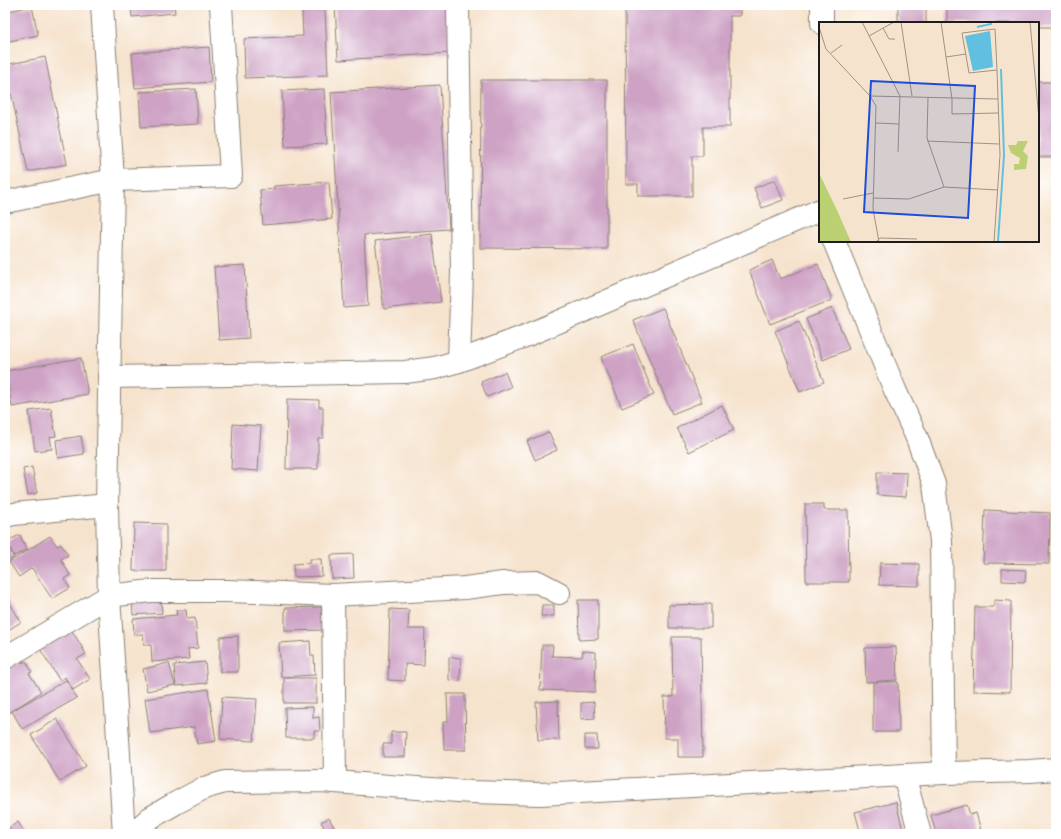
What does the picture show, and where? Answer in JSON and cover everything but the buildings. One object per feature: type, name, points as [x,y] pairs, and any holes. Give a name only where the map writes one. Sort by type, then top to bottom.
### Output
[{"type":"street","points":[[102,5],[113,180],[107,505],[109,596],[124,834]]},
{"type":"street","points":[[5,202],[113,180],[231,176],[221,5]]},
{"type":"street","points":[[458,5],[462,274],[460,361]]},
{"type":"street","points":[[822,5],[822,22]]},
{"type":"street","points":[[109,377],[405,372],[435,368],[460,361],[528,335],[819,210]]},
{"type":"street","points":[[834,242],[895,390],[917,438],[934,484],[941,541],[944,773]]},
{"type":"street","points":[[5,516],[107,505]]},
{"type":"street","points":[[5,658],[109,596],[152,591],[227,590],[333,595],[465,588],[503,583],[538,582],[559,593]]},
{"type":"street","points":[[333,595],[335,782]]},
{"type":"street","points":[[132,834],[150,818],[176,802],[204,788],[225,782],[335,782],[472,792],[540,794],[944,773],[1056,769]]},
{"type":"street","points":[[904,775],[920,834]]}]
